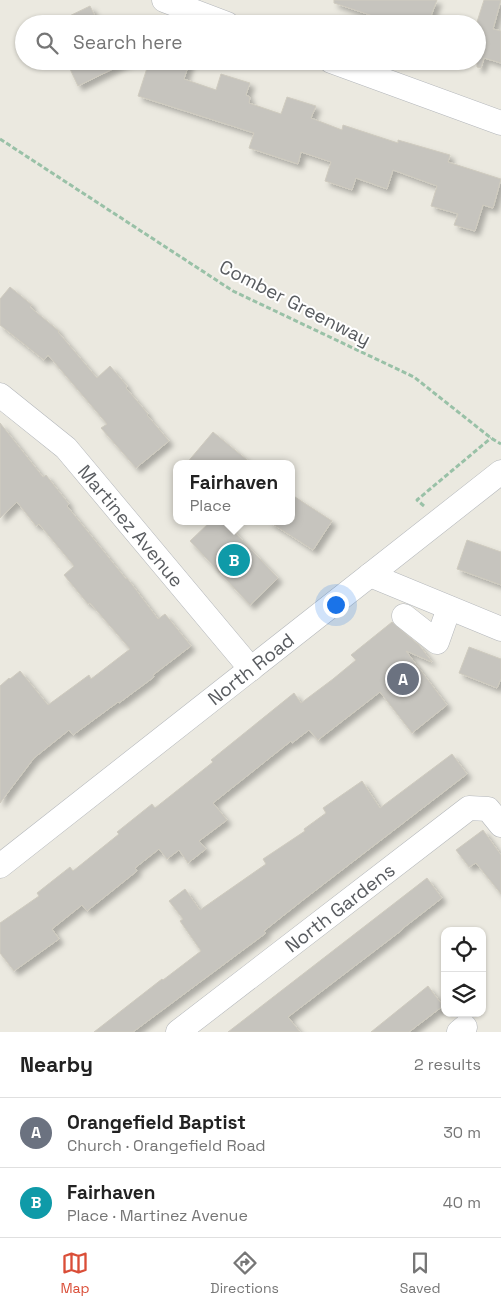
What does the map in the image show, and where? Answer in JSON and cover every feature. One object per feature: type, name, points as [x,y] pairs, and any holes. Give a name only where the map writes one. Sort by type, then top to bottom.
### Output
[{"type":"street","points":[[164,0],[203,15]]},
{"type":"street","points":[[356,70],[501,123]]},
{"type":"street","name":"Martinez Avenue","points":[[0,395],[66,448],[251,669]]},
{"type":"street","name":"North Road","points":[[0,866],[501,472]]},
{"type":"street","points":[[370,575],[501,629]]},
{"type":"street","points":[[404,616],[437,642],[449,608]]},
{"type":"street","name":"North Gardens","points":[[178,1032],[470,808],[488,809],[501,825]]},
{"type":"path","name":"Comber Greenway","points":[[0,139],[233,291],[414,377],[501,444]]},
{"type":"path","points":[[416,500],[491,438]]},
{"type":"building","points":[[334,0],[437,0],[431,15],[370,15],[334,3]]},
{"type":"building","points":[[484,0],[501,0],[493,29],[501,31],[501,63],[486,59],[486,15],[479,15]]},
{"type":"building","points":[[90,6],[94,15],[72,15]]},
{"type":"building","points":[[70,70],[111,70],[78,86]]},
{"type":"building","points":[[146,70],[187,70],[184,79],[216,90],[221,74],[250,83],[246,95],[250,97],[249,103],[281,114],[287,97],[316,106],[311,118],[342,130],[343,125],[398,143],[398,140],[450,155],[448,162],[501,179],[493,208],[483,205],[475,231],[454,225],[458,214],[431,206],[437,186],[393,170],[387,189],[356,178],[352,190],[325,181],[331,162],[301,152],[298,164],[249,148],[254,133],[138,96]]},
{"type":"building","points":[[10,287],[32,305],[30,307],[59,331],[97,378],[110,366],[169,441],[136,468],[101,428],[107,424],[48,355],[44,360],[0,325],[0,299]]},
{"type":"building","points":[[0,423],[43,477],[46,475],[69,504],[67,506],[127,578],[158,619],[165,614],[191,646],[119,703],[73,735],[69,730],[34,758],[0,803],[0,686],[20,671],[48,705],[89,675],[91,679],[130,649],[64,575],[74,566],[39,524],[36,526],[17,502],[0,518]]},
{"type":"building","points":[[213,432],[247,460],[189,460]]},
{"type":"building","points":[[295,497],[332,521],[313,550],[274,525],[295,525]]},
{"type":"building","points":[[207,525],[228,525],[278,578],[250,605],[190,541]]},
{"type":"building","points":[[467,540],[501,552],[501,585],[457,569]]},
{"type":"building","points":[[392,622],[419,645],[432,662],[406,651],[447,705],[412,733],[380,692],[318,740],[309,730],[292,743],[291,741],[213,803],[227,820],[199,841],[206,849],[188,863],[179,850],[167,859],[159,849],[135,868],[137,871],[87,911],[82,905],[52,929],[59,939],[14,971],[0,953],[0,923],[39,896],[37,893],[70,867],[73,871],[119,834],[117,832],[152,804],[155,808],[213,762],[211,760],[294,693],[301,703],[333,679],[356,660],[351,655]]},
{"type":"building","points":[[469,647],[501,659],[501,679],[497,688],[459,673]]},
{"type":"building","points":[[452,754],[467,774],[303,900],[264,931],[266,933],[133,1032],[94,1032],[201,951],[180,921],[183,919],[169,901],[185,889],[200,910],[266,864],[263,859],[305,831],[304,829],[326,813],[323,808],[362,781],[380,808]]},
{"type":"building","points":[[483,830],[501,855],[501,894],[476,863],[469,867],[456,850]]},
{"type":"building","points":[[427,878],[442,898],[288,1017],[300,1032],[228,1032]]},
{"type":"building","points":[[428,986],[441,1003],[441,1008],[409,1032],[371,1032]]},
{"type":"place","name":"Fairhaven","points":[[234,560]]},
{"type":"place","name":"Orangefield Baptist","points":[[403,679]]}]
